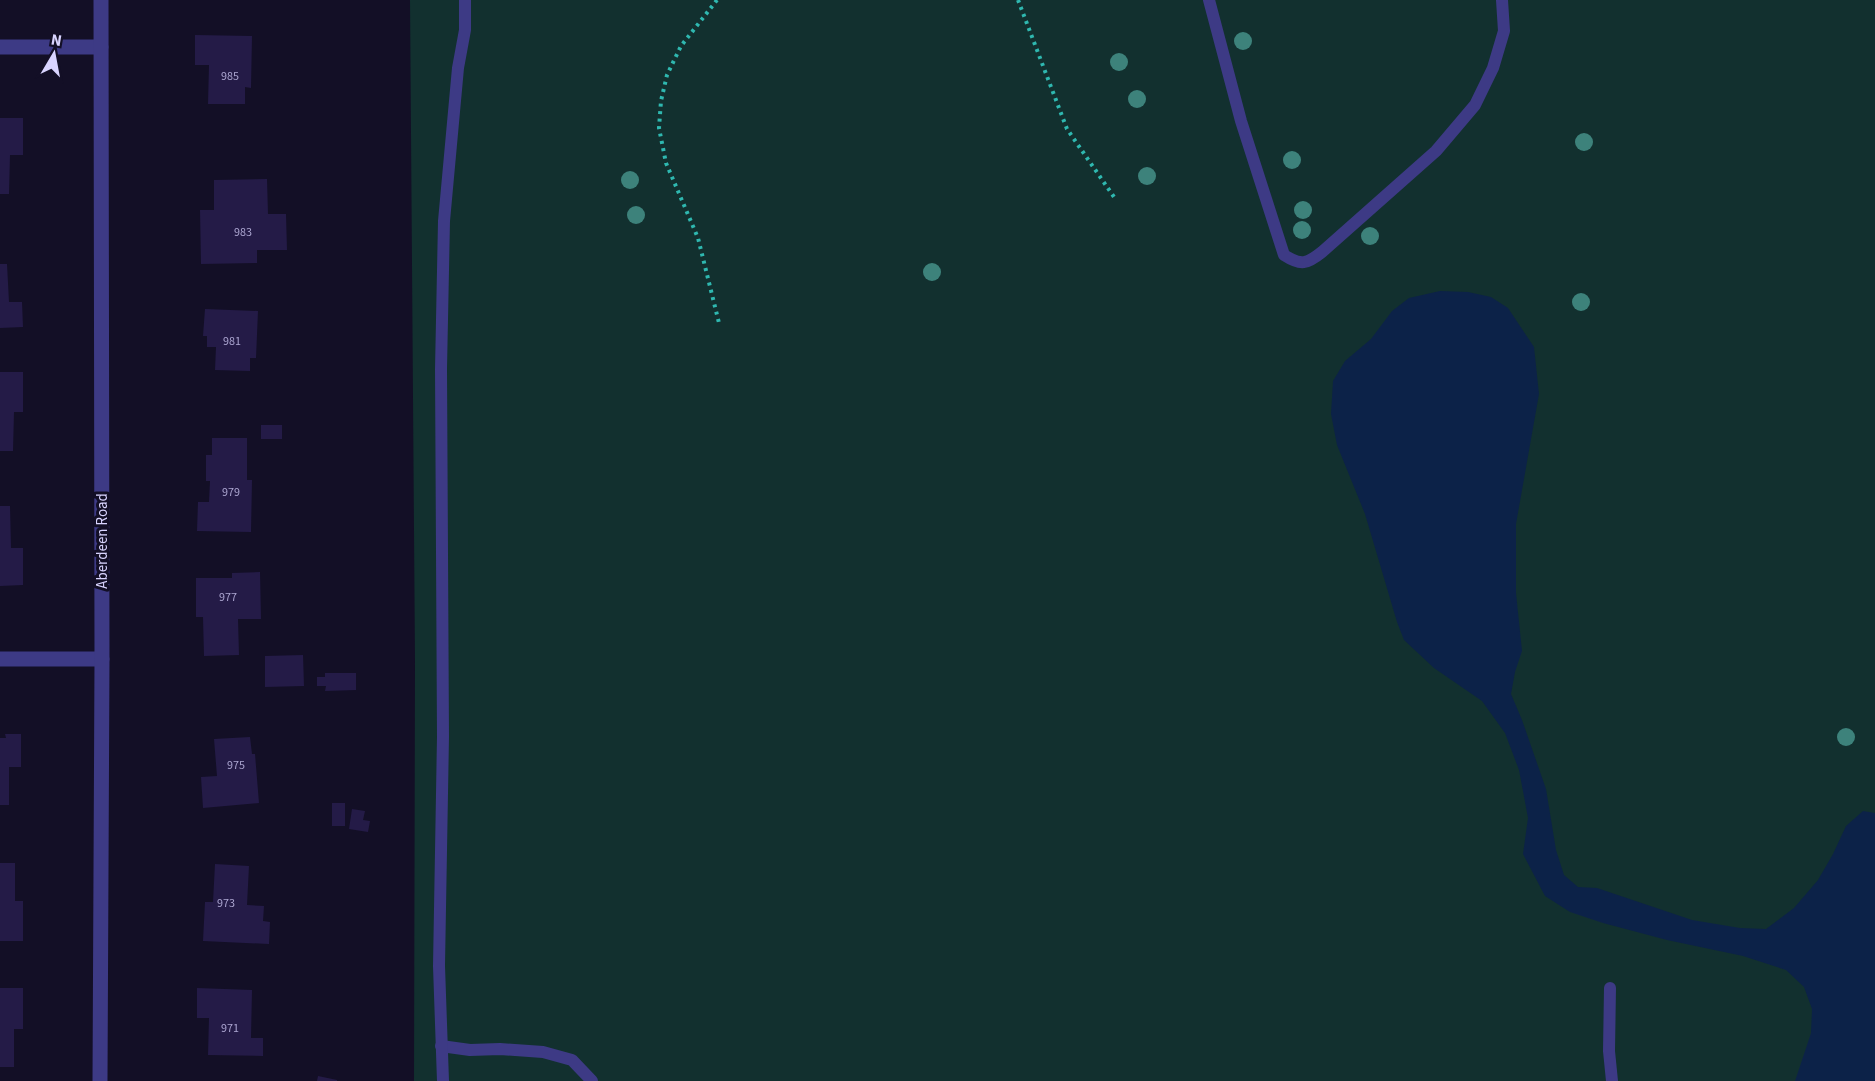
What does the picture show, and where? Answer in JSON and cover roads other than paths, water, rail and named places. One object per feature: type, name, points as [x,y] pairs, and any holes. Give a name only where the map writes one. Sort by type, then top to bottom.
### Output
[{"type":"street","name":"Aberdeen Road","points":[[100,1081],[101,0]]},
{"type":"street","points":[[0,46],[101,47]]},
{"type":"street","points":[[0,659],[102,659]]},
{"type":"lane","points":[[443,1081],[439,966],[443,736],[441,369],[444,232],[458,68],[465,30],[465,0]]},
{"type":"lane","points":[[1209,0],[1241,121],[1284,255],[1296,263],[1311,261],[1322,252],[1436,151],[1475,105],[1493,68],[1504,31],[1502,0]]},
{"type":"lane","points":[[1610,988],[1609,1051],[1612,1081]]},
{"type":"lane","points":[[441,1046],[470,1050],[500,1049],[543,1052],[572,1060],[592,1081]]},
{"type":"water","points":[[1440,291],[1468,292],[1491,297],[1508,308],[1534,347],[1539,394],[1516,524],[1516,593],[1522,651],[1511,694],[1546,789],[1556,850],[1564,875],[1578,887],[1597,888],[1692,920],[1740,928],[1766,929],[1794,908],[1818,880],[1846,826],[1863,811],[1875,813],[1875,1081],[1795,1081],[1811,1033],[1812,1009],[1804,987],[1786,970],[1743,956],[1667,940],[1603,923],[1570,912],[1545,896],[1523,854],[1528,818],[1519,770],[1505,733],[1482,701],[1434,668],[1404,640],[1365,514],[1337,445],[1331,414],[1333,381],[1345,361],[1371,339],[1392,311],[1409,298]]}]
